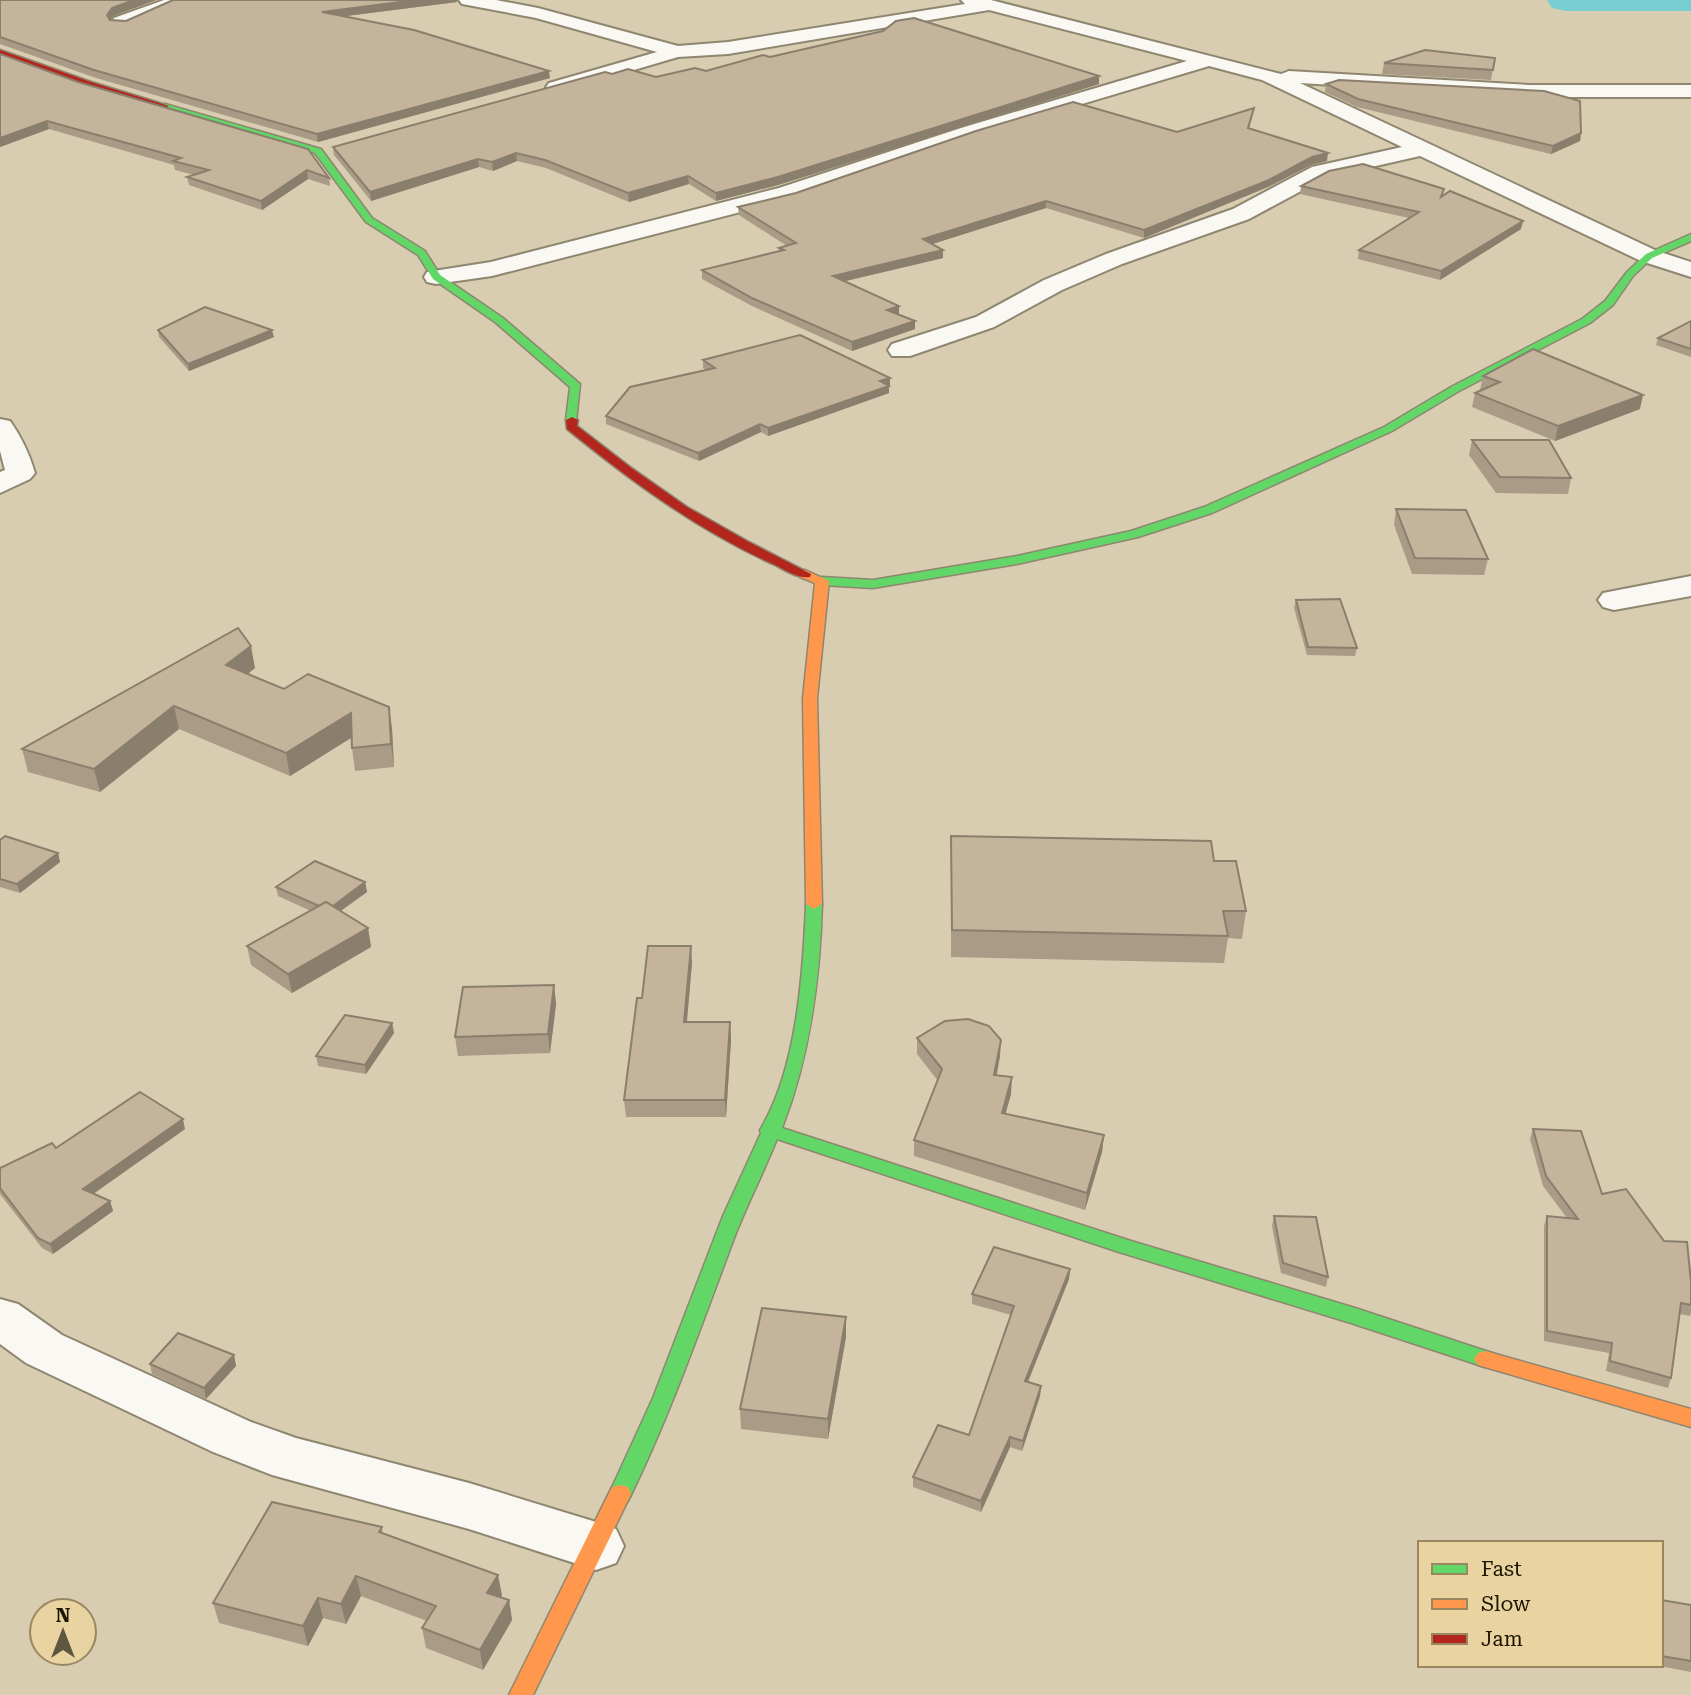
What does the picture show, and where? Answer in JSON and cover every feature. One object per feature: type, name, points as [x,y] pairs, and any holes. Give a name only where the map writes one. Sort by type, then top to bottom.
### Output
[{"type":"street","points":[[120,22],[180,0]]},
{"type":"street","points":[[468,0],[538,13],[677,52]]},
{"type":"street","points":[[537,92],[677,52],[728,48],[980,3],[1269,76],[1649,256],[1691,270]]},
{"type":"street","points":[[0,51],[88,84],[318,151],[341,145]]},
{"type":"street","points":[[436,277],[492,270],[787,192],[968,132],[1210,60]]},
{"type":"street","points":[[1269,76],[1530,91],[1691,91]]},
{"type":"street","points":[[901,350],[985,322],[1006,313],[1053,285],[1114,259],[1241,214],[1320,172],[1422,149]]},
{"type":"street","points":[[318,151],[360,210],[386,232],[422,253],[436,277],[499,320],[576,386],[571,427],[590,444],[696,516],[786,567],[822,581],[873,583],[921,576],[1072,548],[1178,522],[1388,429],[1455,388],[1586,321],[1609,303],[1629,274],[1649,256],[1691,237]]},
{"type":"street","points":[[0,427],[14,450],[20,473],[0,484]]},
{"type":"street","points":[[521,1695],[650,1434],[769,1130],[786,1094],[793,1069],[809,981],[814,907],[810,698],[822,581]]},
{"type":"street","points":[[1614,600],[1691,586]]},
{"type":"street","points":[[769,1130],[1126,1247],[1514,1369],[1691,1418]]},
{"type":"street","points":[[0,1318],[44,1349],[232,1437],[291,1459],[469,1506],[596,1546]]},
{"type":"building","points":[[0,0],[134,0],[112,8],[107,15],[110,20],[126,21],[173,0],[416,0],[322,12],[414,30],[549,71],[317,134],[94,70],[0,37]]},
{"type":"building","points":[[914,18],[1099,76],[778,177],[716,193],[688,176],[628,193],[545,160],[516,153],[492,162],[478,159],[370,192],[333,147],[605,72],[612,74],[628,69],[656,77],[695,68],[706,71],[763,55],[770,57],[883,31],[896,21]]},
{"type":"building","points":[[1425,50],[1495,58],[1493,70],[1384,63]]},
{"type":"building","points":[[0,54],[78,82],[308,149],[329,178],[307,170],[261,201],[187,177],[209,170],[173,161],[181,158],[47,121],[0,138]]},
{"type":"building","points":[[1339,80],[1544,91],[1580,101],[1581,133],[1553,146],[1358,99],[1326,84]]},
{"type":"building","points":[[1073,102],[1177,132],[1254,108],[1248,128],[1328,153],[1312,157],[1269,180],[1144,230],[1046,201],[923,239],[943,250],[833,276],[899,306],[887,310],[915,321],[852,342],[752,298],[702,270],[784,250],[779,248],[796,243],[738,207],[796,193],[976,131]]},
{"type":"building","points":[[1363,164],[1444,189],[1441,197],[1450,191],[1523,221],[1441,271],[1359,250],[1419,212],[1301,186],[1329,171]]},
{"type":"building","points":[[205,307],[272,330],[188,364],[158,330]]},
{"type":"building","points":[[1691,321],[1691,349],[1658,338]]},
{"type":"building","points":[[800,335],[890,378],[880,381],[889,386],[768,428],[760,424],[698,453],[606,416],[630,387],[715,368],[703,360]]},
{"type":"building","points":[[1533,349],[1643,395],[1558,426],[1475,393],[1500,382],[1483,376]]},
{"type":"building","points":[[1472,440],[1549,440],[1571,478],[1500,477]]},
{"type":"building","points":[[1396,509],[1466,510],[1488,559],[1415,558]]},
{"type":"building","points":[[1340,599],[1357,648],[1308,647],[1296,600]]},
{"type":"building","points":[[238,628],[251,646],[226,665],[284,689],[308,674],[389,707],[391,744],[352,748],[351,713],[286,753],[174,706],[94,769],[22,749]]},
{"type":"building","points":[[5,836],[58,853],[17,884],[0,879],[0,840]]},
{"type":"building","points":[[951,836],[1211,841],[1214,861],[1236,861],[1246,911],[1223,911],[1228,936],[952,930]]},
{"type":"building","points":[[315,861],[365,882],[333,906],[326,902],[319,906],[276,887]]},
{"type":"building","points":[[326,902],[368,928],[288,974],[247,946]]},
{"type":"building","points":[[648,946],[691,946],[684,1022],[730,1022],[725,1100],[624,1100],[637,998],[642,998]]},
{"type":"building","points":[[554,985],[548,1034],[455,1037],[463,987]]},
{"type":"building","points":[[345,1015],[392,1023],[365,1065],[316,1056]]},
{"type":"building","points":[[968,1019],[989,1026],[1001,1040],[994,1075],[1012,1077],[1002,1113],[1104,1135],[1087,1193],[914,1140],[942,1069],[917,1038],[945,1021]]},
{"type":"building","points":[[140,1092],[183,1119],[83,1189],[110,1201],[50,1244],[38,1238],[0,1188],[0,1168],[52,1143],[56,1148]]},
{"type":"building","points":[[1533,1129],[1581,1131],[1602,1194],[1626,1189],[1664,1241],[1687,1242],[1691,1305],[1681,1303],[1671,1378],[1610,1361],[1612,1343],[1547,1331],[1547,1216],[1578,1219],[1546,1176]]},
{"type":"building","points":[[1274,1216],[1316,1217],[1328,1277],[1283,1263]]},
{"type":"building","points":[[994,1247],[1070,1269],[1025,1381],[1041,1386],[1023,1441],[1010,1437],[981,1501],[913,1477],[938,1425],[969,1435],[1014,1306],[972,1294]]},
{"type":"building","points":[[762,1308],[846,1317],[828,1419],[740,1409]]},
{"type":"building","points":[[178,1333],[234,1355],[204,1388],[150,1364]]},
{"type":"building","points":[[272,1502],[382,1527],[379,1532],[498,1575],[487,1593],[509,1600],[480,1650],[422,1628],[436,1606],[356,1576],[341,1604],[318,1598],[303,1626],[213,1603]]},
{"type":"building","points":[[1663,1600],[1691,1605],[1691,1661],[1663,1656]]},
{"type":"waterway","points":[[1566,0],[1691,0]]},
{"type":"traffic: fast","points":[[165,106],[318,151],[369,220],[422,253],[436,277],[499,320],[576,386],[572,420]]},
{"type":"traffic: fast","points":[[822,581],[873,584],[1017,560],[1134,534],[1208,510],[1388,429],[1455,389],[1586,321],[1609,303],[1630,274],[1649,256],[1691,237]]},
{"type":"traffic: fast","points":[[620,1494],[663,1398],[733,1216],[773,1128],[786,1092],[807,999],[814,904]]},
{"type":"traffic: fast","points":[[769,1130],[1126,1247],[1355,1316],[1485,1359]]},
{"type":"traffic: slow","points":[[805,574],[822,581],[810,698],[814,904]]},
{"type":"traffic: slow","points":[[1485,1359],[1691,1418]]},
{"type":"traffic: slow","points":[[521,1695],[620,1494]]},
{"type":"traffic: jam","points":[[0,52],[88,84],[165,106]]},
{"type":"traffic: jam","points":[[572,420],[571,427],[654,490],[712,527],[805,574]]}]
